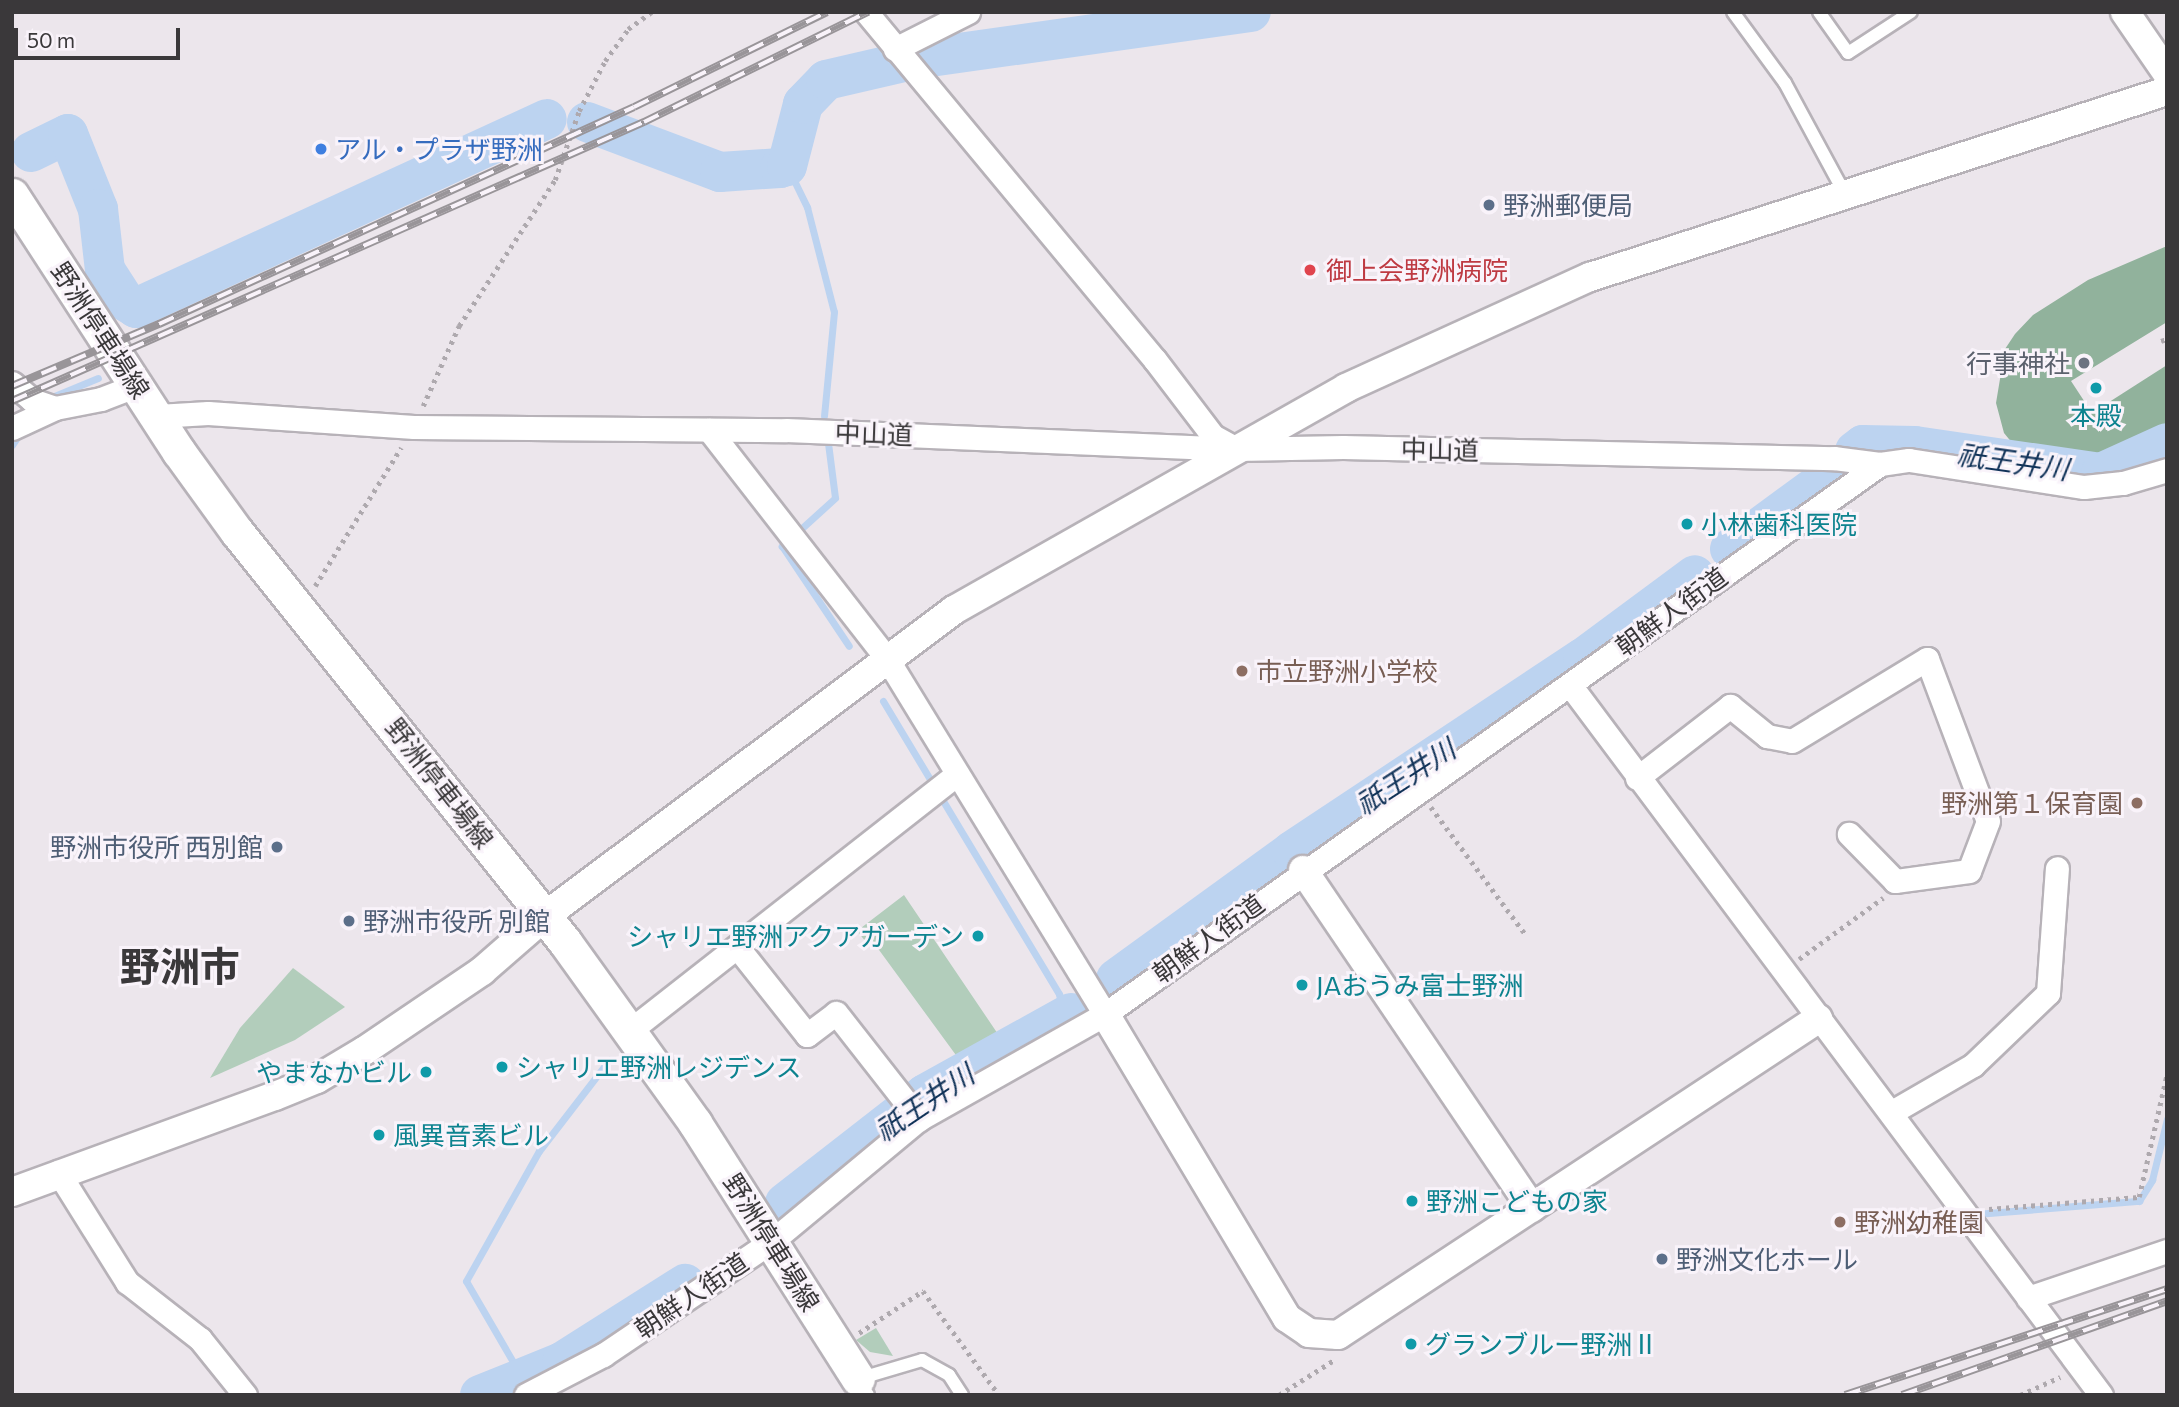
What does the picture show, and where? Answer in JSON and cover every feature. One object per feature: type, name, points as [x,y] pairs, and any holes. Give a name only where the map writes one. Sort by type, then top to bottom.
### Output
[{"type":"main road","name":"野洲停車場線","points":[[12,195],[157,416],[237,532],[302,608],[545,916],[695,1123],[863,1387]]},
{"type":"street","points":[[866,12],[1155,360],[1213,436],[1237,449]]},
{"type":"street","points":[[895,49],[968,12]]},
{"type":"street","points":[[2125,12],[2167,73]]},
{"type":"street","points":[[12,1192],[58,1172],[317,1079],[482,971],[545,916],[886,657],[954,610],[1346,388],[1590,277],[1844,192],[2167,91]]},
{"type":"street","points":[[12,383],[32,400],[55,408]]},
{"type":"street","points":[[12,428],[55,408],[101,400],[137,385]]},
{"type":"street","name":"中山道","points":[[157,416],[208,413],[414,426],[709,430],[1237,449],[1343,447],[1806,457],[1880,464],[1909,460],[2084,487],[2123,483],[2167,470]]},
{"type":"street","points":[[709,430],[886,657],[943,785],[1105,1014],[1287,1318],[1309,1333],[1338,1335],[1818,1019]]},
{"type":"street","name":"朝鮮人街道","points":[[526,1395],[603,1355],[772,1241],[911,1108],[1105,1014],[1303,870],[1570,685],[1880,464]]},
{"type":"street","points":[[1637,778],[1730,706],[1767,736],[1792,741],[1927,659],[1988,821],[1969,871],[1895,881],[1849,834]]},
{"type":"street","points":[[1570,685],[1782,972],[1892,1112],[2101,1395]]},
{"type":"street","points":[[628,1032],[943,785]]},
{"type":"street","points":[[1892,1112],[1973,1065],[2048,993],[2057,868]]},
{"type":"street","points":[[1303,870],[1532,1208]]},
{"type":"street","points":[[738,948],[807,1035],[836,1013],[911,1108]]},
{"type":"street","points":[[58,1172],[127,1282],[200,1339],[244,1395]]},
{"type":"street","points":[[2028,1298],[2167,1251]]},
{"type":"lane","points":[[1819,12],[1848,54],[1911,12]]},
{"type":"lane","points":[[1737,14],[1785,83],[1844,192]]},
{"type":"lane","points":[[863,1387],[922,1360],[950,1375],[962,1395]]},
{"type":"path","points":[[302,608],[414,426],[458,326],[555,180],[579,111],[605,61],[628,29],[651,12]]},
{"type":"path","points":[[1418,789],[1526,935]]},
{"type":"path","points":[[1782,972],[1910,879]]},
{"type":"path","points":[[1964,1211],[2139,1197],[2167,1074]]},
{"type":"path","points":[[859,1333],[923,1291],[999,1395]]},
{"type":"path","points":[[1279,1395],[1340,1356]]},
{"type":"path","points":[[2020,1395],[2080,1368]]},
{"type":"green space","name":"行事神社","points":[[2167,246],[2167,322],[2071,381],[2092,413],[2167,365],[2167,440],[2096,466],[2026,460],[2004,433],[1996,403],[2005,349],[2033,315],[2088,280]]},
{"type":"green space","points":[[904,895],[1004,1043],[961,1062],[871,939],[866,942],[857,931]]},
{"type":"green space","points":[[293,968],[345,1007],[295,1040],[210,1078],[240,1028]]},
{"type":"green space","points":[[876,1328],[893,1356],[870,1352],[856,1340]]},
{"type":"waterway","points":[[587,122],[720,172],[780,168],[787,166],[803,104],[826,80],[916,59],[1251,12]]},
{"type":"waterway","points":[[31,152],[68,134],[98,209],[105,270],[125,301],[136,308],[547,119]]},
{"type":"waterway","points":[[787,166],[807,207],[834,312],[824,416]]},
{"type":"waterway","points":[[132,318],[136,308]]},
{"type":"waterway","points":[[47,399],[98,378]]},
{"type":"waterway","points":[[12,445],[20,433]]},
{"type":"waterway","points":[[828,443],[835,498],[782,546],[849,646]]},
{"type":"waterway","name":"祇王井川","points":[[1855,451],[1863,445],[1915,446],[2101,473],[2167,443]]},
{"type":"waterway","name":"祇王井川","points":[[1730,549],[1838,470]]},
{"type":"waterway","name":"祇王井川","points":[[1116,979],[1292,851],[1583,658],[1695,575]]},
{"type":"waterway","points":[[883,701],[1059,994],[1064,1018]]},
{"type":"waterway","name":"祇王井川","points":[[785,1203],[925,1094],[1071,1013]]},
{"type":"waterway","points":[[523,1379],[466,1281],[539,1151],[609,1060]]},
{"type":"waterway","points":[[1976,1214],[2139,1201],[2152,1180],[2167,1119]]},
{"type":"waterway","name":"祇王井川","points":[[480,1395],[562,1362],[685,1284]]},
{"type":"railway","points":[[12,386],[159,324],[634,107],[827,12]]},
{"type":"railway","points":[[12,401],[644,122],[868,12]]},
{"type":"railway","points":[[1845,1395],[2167,1289]]},
{"type":"railway","points":[[1902,1395],[2167,1301]]},
{"type":"place","name":"アル・プラザ野洲","points":[[321,149]]},
{"type":"place","name":"野洲郵便局","points":[[1489,205]]},
{"type":"place","name":"御上会野洲病院","points":[[1310,270]]},
{"type":"place","name":"行事神社","points":[[2084,363]]},
{"type":"place","name":"本殿","points":[[2096,388]]},
{"type":"place","name":"小林歯科医院","points":[[1687,524]]},
{"type":"place","name":"市立野洲小学校","points":[[1242,671]]},
{"type":"place","name":"野洲第１保育園","points":[[2137,803]]},
{"type":"place","name":"野洲市役所 西別館","points":[[277,847]]},
{"type":"place","name":"野洲市役所 別館","points":[[349,921]]},
{"type":"place","name":"シャリエ野洲アクアガーデン","points":[[978,936]]},
{"type":"place","name":"JAおうみ富士野洲","points":[[1302,985]]},
{"type":"place","name":"シャリエ野洲レジデンス","points":[[502,1067]]},
{"type":"place","name":"やまなかビル","points":[[426,1072]]},
{"type":"place","name":"風異音素ビル","points":[[379,1135]]},
{"type":"place","name":"野洲こどもの家","points":[[1412,1201]]},
{"type":"place","name":"野洲幼稚園","points":[[1840,1222]]},
{"type":"place","name":"野洲文化ホール","points":[[1662,1259]]},
{"type":"place","name":"グランブルー野洲Ⅱ","points":[[1411,1344]]},
{"type":"district","name":"野洲市","points":[[180,965]]}]
